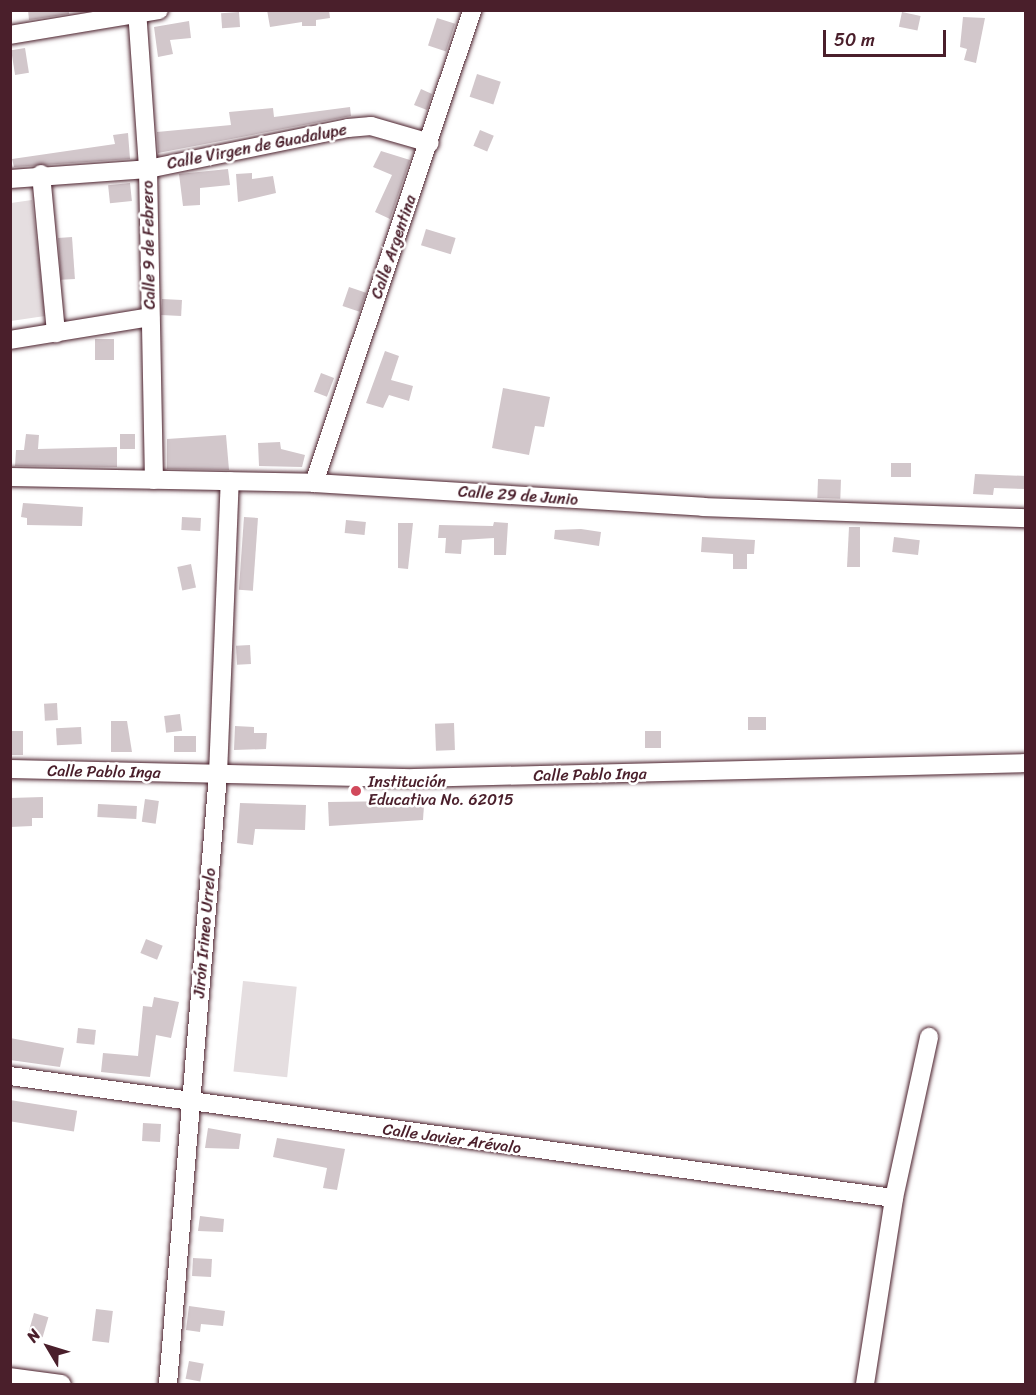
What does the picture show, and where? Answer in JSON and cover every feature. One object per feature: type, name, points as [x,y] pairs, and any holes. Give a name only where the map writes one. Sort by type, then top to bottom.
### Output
[{"type":"street","points":[[10,35],[159,10]]},
{"type":"street","name":"Calle Argentina","points":[[314,483],[430,143],[472,10]]},
{"type":"street","name":"Calle 9 de Febrero","points":[[137,13],[148,168],[154,480]]},
{"type":"street","name":"Calle Virgen de Guadalupe","points":[[10,178],[148,168],[359,127],[393,131],[430,143]]},
{"type":"street","points":[[41,174],[56,333]]},
{"type":"street","points":[[10,340],[150,317]]},
{"type":"street","name":"Calle 29 de Junio","points":[[10,477],[314,483],[703,507],[1026,518]]},
{"type":"street","name":"Jirón Irineo Urrelo","points":[[168,1384],[218,774],[230,481]]},
{"type":"street","name":"Calle Pablo Inga","points":[[10,769],[414,778],[1026,763]]},
{"type":"street","points":[[865,1384],[894,1198],[929,1036]]},
{"type":"street","name":"Calle Javier Arévalo","points":[[10,1076],[190,1104],[894,1198]]},
{"type":"street","points":[[10,1377],[62,1384]]},
{"type":"shaded area","points":[[32,200],[45,316],[11,321],[11,203]]},
{"type":"shaded area","points":[[243,981],[297,987],[287,1077],[233,1072]]},
{"type":"building","points":[[28,10],[69,10],[69,14],[29,20]]},
{"type":"building","points":[[267,10],[329,10],[330,18],[316,20],[316,26],[302,26],[302,22],[270,27]]},
{"type":"building","points":[[239,12],[240,27],[222,28],[221,13]]},
{"type":"building","points":[[902,12],[921,16],[917,31],[899,27]]},
{"type":"building","points":[[963,17],[985,18],[976,63],[964,60],[967,49],[960,47]]},
{"type":"building","points":[[437,18],[455,24],[446,51],[428,46]]},
{"type":"building","points":[[189,21],[191,38],[170,40],[173,54],[158,57],[154,27]]},
{"type":"building","points":[[25,48],[29,73],[15,75],[11,50]]},
{"type":"building","points":[[477,74],[501,82],[493,105],[470,97]]},
{"type":"building","points":[[421,89],[432,94],[427,110],[414,105]]},
{"type":"building","points":[[350,107],[351,116],[158,153],[157,132],[231,125],[229,112],[273,108],[274,117]]},
{"type":"building","points":[[480,130],[494,136],[487,152],[473,146]]},
{"type":"building","points":[[128,133],[130,159],[14,167],[12,159],[115,144],[113,135]]},
{"type":"building","points":[[381,151],[410,160],[390,219],[375,212],[392,175],[373,167]]},
{"type":"building","points":[[228,169],[230,185],[200,188],[200,205],[183,206],[179,174]]},
{"type":"building","points":[[252,173],[252,179],[273,176],[276,193],[238,202],[236,174]]},
{"type":"building","points":[[130,183],[132,201],[110,203],[108,185]]},
{"type":"building","points":[[426,229],[456,238],[451,254],[421,245]]},
{"type":"building","points":[[72,237],[75,279],[61,280],[58,238]]},
{"type":"building","points":[[349,287],[366,293],[360,312],[342,306]]},
{"type":"building","points":[[162,299],[182,300],[181,316],[161,315]]},
{"type":"building","points":[[95,339],[114,339],[114,360],[95,360]]},
{"type":"building","points":[[385,351],[399,356],[391,380],[413,386],[409,401],[389,395],[383,408],[366,403]]},
{"type":"building","points":[[321,373],[334,378],[327,397],[314,392]]},
{"type":"building","points":[[503,388],[550,397],[544,427],[535,426],[529,455],[492,448]]},
{"type":"building","points":[[26,434],[39,435],[38,449],[117,447],[117,467],[15,466],[16,450],[24,450]]},
{"type":"building","points":[[120,434],[135,434],[135,449],[120,449]]},
{"type":"building","points":[[226,435],[229,470],[167,469],[167,439]]},
{"type":"building","points":[[280,442],[281,449],[305,455],[302,467],[259,466],[258,443]]},
{"type":"building","points":[[891,463],[911,463],[911,477],[891,477]]},
{"type":"building","points":[[975,474],[1026,476],[1026,489],[994,488],[993,495],[973,494]]},
{"type":"building","points":[[818,479],[841,480],[840,499],[817,498]]},
{"type":"building","points":[[23,503],[83,507],[82,526],[27,525],[27,518],[21,517]]},
{"type":"building","points":[[182,517],[201,518],[200,531],[181,530]]},
{"type":"building","points":[[244,517],[258,518],[253,591],[239,590]]},
{"type":"building","points":[[346,520],[366,522],[365,535],[345,533]]},
{"type":"building","points":[[494,522],[508,523],[506,555],[494,555],[494,538],[462,540],[461,554],[445,553],[446,538],[438,538],[439,525],[493,526]]},
{"type":"building","points":[[398,523],[413,523],[408,569],[398,568]]},
{"type":"building","points":[[849,527],[860,527],[860,567],[847,567]]},
{"type":"building","points":[[581,529],[601,532],[599,546],[554,539],[555,530]]},
{"type":"building","points":[[702,537],[755,540],[754,554],[747,554],[747,569],[733,569],[733,554],[701,552]]},
{"type":"building","points":[[894,537],[920,540],[918,555],[892,552]]},
{"type":"building","points":[[191,564],[196,587],[182,590],[177,567]]},
{"type":"building","points":[[250,645],[251,664],[237,665],[236,646]]},
{"type":"building","points":[[57,703],[58,720],[45,721],[44,704]]},
{"type":"building","points":[[180,714],[182,731],[166,733],[164,716]]},
{"type":"building","points":[[748,717],[766,717],[766,730],[748,730]]},
{"type":"building","points":[[111,721],[127,721],[132,752],[111,752]]},
{"type":"building","points":[[454,723],[455,750],[436,751],[435,724]]},
{"type":"building","points":[[235,726],[254,727],[254,733],[267,733],[266,749],[234,750]]},
{"type":"building","points":[[81,727],[82,744],[57,745],[56,728]]},
{"type":"building","points":[[10,731],[23,731],[23,755],[10,755]]},
{"type":"building","points":[[645,731],[661,731],[661,748],[645,748]]},
{"type":"building","points":[[174,736],[196,736],[196,752],[174,752]]},
{"type":"building","points":[[43,797],[43,818],[32,818],[32,826],[10,827],[10,798]]},
{"type":"building","points":[[145,799],[159,801],[156,824],[142,822]]},
{"type":"building","points":[[402,801],[424,805],[423,820],[329,826],[328,802]]},
{"type":"building","points":[[240,803],[306,805],[305,830],[255,829],[253,845],[237,843]]},
{"type":"building","points":[[98,804],[137,806],[136,819],[97,817]]},
{"type":"building","points":[[146,939],[163,946],[157,960],[140,953]]},
{"type":"building","points":[[154,997],[179,1002],[171,1038],[156,1035],[150,1077],[101,1072],[103,1053],[138,1056],[143,1006],[152,1007]]},
{"type":"building","points":[[78,1028],[96,1030],[94,1045],[76,1043]]},
{"type":"building","points":[[10,1038],[64,1048],[60,1067],[10,1060]]},
{"type":"building","points":[[10,1100],[77,1111],[74,1131],[10,1121]]},
{"type":"building","points":[[143,1123],[161,1124],[160,1142],[142,1141]]},
{"type":"building","points":[[208,1128],[241,1134],[239,1149],[205,1148]]},
{"type":"building","points":[[277,1138],[345,1149],[337,1190],[323,1188],[327,1168],[273,1157]]},
{"type":"building","points":[[200,1216],[224,1219],[223,1232],[198,1231]]},
{"type":"building","points":[[193,1258],[212,1259],[211,1277],[192,1276]]},
{"type":"building","points":[[189,1306],[225,1311],[223,1326],[201,1324],[200,1332],[186,1330]]},
{"type":"building","points":[[96,1309],[113,1311],[109,1343],[92,1341]]},
{"type":"building","points":[[34,1313],[48,1317],[43,1337],[28,1333]]},
{"type":"building","points":[[189,1361],[204,1364],[200,1382],[186,1379]]},
{"type":"place","name":"Institución Educativa No. 62015","points":[[356,791]]}]
